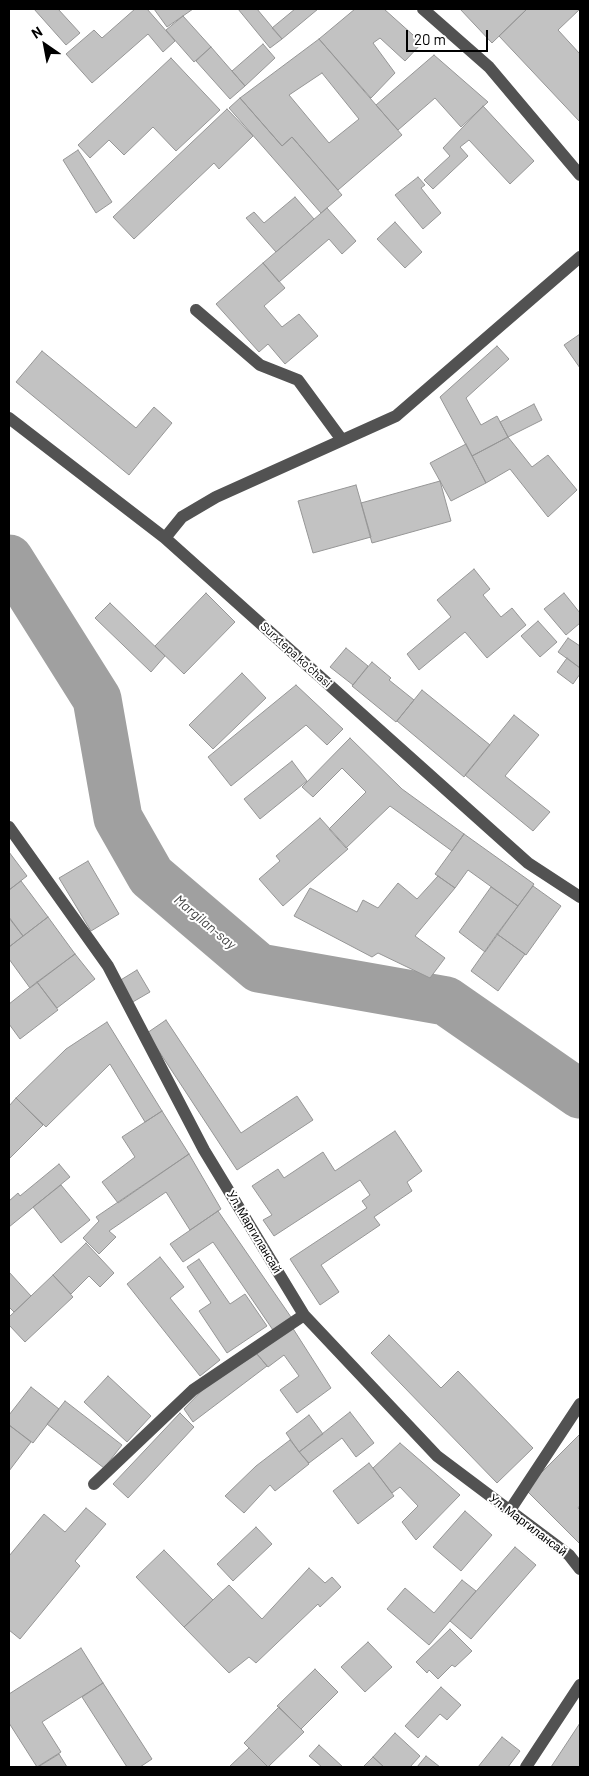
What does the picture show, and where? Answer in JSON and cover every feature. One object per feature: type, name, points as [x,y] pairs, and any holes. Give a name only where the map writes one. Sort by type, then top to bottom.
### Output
[{"type":"street","points":[[423,9],[489,68],[580,175]]},
{"type":"street","points":[[165,538],[182,518],[216,497],[396,416],[580,257]]},
{"type":"street","points":[[196,310],[260,365],[298,380],[342,440]]},
{"type":"street","name":"Surxtepa koʻchasi","points":[[9,418],[165,538],[528,863],[580,897]]},
{"type":"street","name":"Ул. Маргилансай","points":[[9,827],[108,966],[204,1150],[304,1315],[437,1456],[569,1556],[580,1570]]},
{"type":"street","points":[[94,1484],[193,1390],[304,1315]]},
{"type":"street","points":[[510,1510],[580,1404]]},
{"type":"street","points":[[526,1767],[580,1685]]},
{"type":"building","points":[[34,9],[58,9],[80,33],[66,45]]},
{"type":"building","points":[[135,9],[147,9],[175,41],[163,52],[148,34],[92,83],[66,54],[94,30],[102,38]]},
{"type":"building","points":[[154,9],[193,9],[167,27]]},
{"type":"building","points":[[238,9],[257,9],[282,39],[270,48]]},
{"type":"building","points":[[295,9],[318,9],[282,39],[272,28]]},
{"type":"building","points":[[355,9],[384,9],[422,43],[405,61],[380,38],[373,43],[395,73],[371,98],[319,39]]},
{"type":"building","points":[[460,9],[527,9],[492,43]]},
{"type":"building","points":[[527,9],[580,9],[558,30],[580,54],[580,122],[499,36]]},
{"type":"building","points":[[183,16],[211,47],[194,62],[166,30]]},
{"type":"building","points":[[319,39],[402,135],[338,190],[292,137],[282,146],[240,98]],"holes":[[[322,73],[359,119],[329,143],[289,95]]]},
{"type":"building","points":[[263,44],[275,58],[245,86],[232,71]]},
{"type":"building","points":[[211,47],[245,86],[230,99],[196,61]]},
{"type":"building","points":[[434,55],[488,102],[461,127],[435,98],[398,130],[376,105]]},
{"type":"building","points":[[171,58],[220,110],[176,151],[153,127],[124,155],[109,140],[90,158],[78,145]]},
{"type":"building","points":[[240,98],[282,146],[292,137],[342,195],[321,213],[229,108]]},
{"type":"building","points":[[483,106],[534,161],[510,184],[469,140],[460,147],[468,156],[433,189],[424,180],[450,156],[443,148]]},
{"type":"building","points":[[227,109],[253,136],[219,169],[214,163],[134,239],[113,217]]},
{"type":"building","points":[[78,150],[112,202],[96,213],[63,160]]},
{"type":"building","points":[[418,177],[425,185],[421,188],[441,213],[423,229],[395,195]]},
{"type":"building","points":[[295,197],[314,219],[276,252],[246,218],[254,212],[264,223]]},
{"type":"building","points":[[327,208],[356,241],[342,254],[329,239],[279,282],[263,263]]},
{"type":"building","points":[[395,222],[422,252],[405,268],[377,239]]},
{"type":"building","points":[[263,263],[285,288],[264,306],[282,327],[299,314],[318,336],[285,364],[268,344],[259,352],[216,304]]},
{"type":"building","points":[[580,334],[580,368],[564,345]]},
{"type":"building","points":[[497,346],[509,359],[466,398],[481,425],[497,416],[508,437],[472,456],[440,397]]},
{"type":"building","points":[[42,351],[136,428],[154,407],[172,423],[129,475],[16,382]]},
{"type":"building","points":[[534,404],[542,420],[508,437],[500,422]]},
{"type":"building","points":[[508,437],[532,467],[548,455],[577,490],[548,517],[510,469],[486,483],[472,456]]},
{"type":"building","points":[[466,444],[486,483],[451,501],[430,463]]},
{"type":"building","points":[[440,481],[451,521],[372,543],[361,503]]},
{"type":"building","points":[[356,485],[371,537],[313,553],[298,501]]},
{"type":"building","points":[[474,569],[490,589],[483,595],[501,617],[512,608],[526,625],[487,658],[465,632],[419,670],[407,654],[451,617],[437,600]]},
{"type":"building","points":[[206,593],[235,622],[184,674],[155,646]]},
{"type":"building","points":[[564,593],[580,613],[580,623],[566,635],[544,609]]},
{"type":"building","points":[[110,603],[165,656],[151,672],[95,618]]},
{"type":"building","points":[[538,621],[557,642],[540,657],[521,636]]},
{"type":"building","points":[[568,638],[580,646],[580,668],[558,652]]},
{"type":"building","points":[[346,648],[368,666],[353,685],[330,667]]},
{"type":"building","points":[[567,658],[580,668],[580,674],[573,684],[557,672]]},
{"type":"building","points":[[372,662],[391,678],[389,680],[414,700],[396,722],[352,686]]},
{"type":"building","points":[[242,673],[266,698],[213,749],[189,725]]},
{"type":"building","points":[[296,685],[343,729],[327,745],[306,725],[231,786],[208,757]]},
{"type":"building","points":[[422,690],[490,745],[464,777],[397,721]]},
{"type":"building","points":[[514,715],[539,735],[505,776],[550,812],[533,831],[465,775]]},
{"type":"building","points":[[350,738],[402,789],[464,834],[452,851],[390,806],[346,848],[329,829],[366,792],[342,768],[313,797],[302,787]]},
{"type":"building","points":[[292,761],[307,781],[260,819],[244,799]]},
{"type":"building","points":[[320,818],[348,849],[283,906],[259,879],[280,861],[276,856]]},
{"type":"building","points":[[464,834],[534,884],[518,906],[468,870],[455,888],[435,874]]},
{"type":"building","points":[[9,852],[27,876],[9,890]]},
{"type":"building","points":[[88,861],[119,914],[91,931],[59,878]]},
{"type":"building","points":[[438,876],[455,888],[415,936],[445,958],[430,978],[378,953],[372,957],[294,916],[310,888],[357,912],[363,900],[378,908],[398,883],[417,899]]},
{"type":"building","points":[[21,881],[48,917],[23,936],[9,917],[9,890]]},
{"type":"building","points":[[533,886],[561,906],[526,955],[497,934]]},
{"type":"building","points":[[491,887],[518,906],[485,952],[459,932]]},
{"type":"building","points":[[48,917],[75,954],[30,988],[9,959],[9,947]]},
{"type":"building","points":[[9,918],[23,936],[9,947]]},
{"type":"building","points":[[497,934],[525,954],[498,991],[471,971]]},
{"type":"building","points":[[75,954],[95,979],[57,1008],[37,982]]},
{"type":"building","points":[[137,970],[150,992],[131,1003],[119,981]]},
{"type":"building","points":[[37,982],[58,1010],[20,1039],[9,1024],[9,1004]]},
{"type":"building","points":[[166,1020],[241,1133],[297,1096],[313,1120],[237,1170],[147,1033]]},
{"type":"building","points":[[107,1022],[162,1111],[145,1122],[110,1064],[46,1127],[16,1098],[66,1049]]},
{"type":"building","points":[[16,1098],[43,1125],[9,1159],[9,1106]]},
{"type":"building","points":[[162,1111],[189,1154],[118,1203],[102,1182],[135,1157],[122,1137]]},
{"type":"building","points":[[395,1131],[422,1171],[407,1182],[412,1191],[374,1217],[380,1225],[321,1265],[339,1292],[320,1305],[290,1259],[367,1208],[362,1201],[370,1195],[360,1180],[274,1236],[263,1220],[272,1215],[252,1186],[278,1169],[284,1178],[323,1152],[335,1171]]},
{"type":"building","points":[[189,1154],[221,1209],[190,1230],[166,1192],[109,1231],[116,1237],[99,1254],[83,1238],[99,1221],[96,1217]]},
{"type":"building","points":[[59,1164],[70,1177],[9,1227],[9,1201],[18,1193],[20,1196]]},
{"type":"building","points":[[61,1185],[90,1220],[61,1243],[33,1207]]},
{"type":"building","points":[[218,1211],[293,1320],[275,1333],[213,1242],[183,1262],[170,1244]]},
{"type":"building","points":[[86,1243],[114,1273],[100,1287],[89,1276],[71,1294],[53,1275]]},
{"type":"building","points":[[160,1257],[184,1287],[170,1298],[220,1360],[200,1376],[127,1284]]},
{"type":"building","points":[[199,1259],[230,1304],[245,1294],[267,1326],[227,1353],[199,1311],[211,1303],[187,1267]]},
{"type":"building","points":[[9,1272],[31,1296],[14,1312],[9,1307]]},
{"type":"building","points":[[53,1275],[73,1297],[25,1342],[9,1325],[9,1317]]},
{"type":"building","points":[[292,1327],[331,1388],[297,1413],[280,1390],[299,1376],[284,1355],[268,1367],[257,1354]]},
{"type":"building","points":[[389,1335],[441,1388],[458,1371],[533,1448],[497,1483],[371,1353]]},
{"type":"building","points":[[257,1354],[267,1366],[193,1422],[184,1409],[209,1383]]},
{"type":"building","points":[[108,1376],[151,1416],[127,1442],[84,1402]]},
{"type":"building","points":[[31,1387],[59,1409],[33,1443],[9,1425],[9,1415]]},
{"type":"building","points":[[65,1401],[122,1445],[104,1468],[47,1424]]},
{"type":"building","points":[[350,1412],[374,1443],[356,1457],[342,1438],[309,1463],[299,1452]]},
{"type":"building","points":[[180,1413],[194,1427],[128,1498],[113,1484]]},
{"type":"building","points":[[309,1415],[323,1434],[299,1452],[286,1433]]},
{"type":"building","points":[[9,1425],[31,1442],[9,1471]]},
{"type":"building","points":[[580,1434],[580,1505],[578,1508],[580,1510],[580,1544],[525,1489]]},
{"type":"building","points":[[290,1440],[309,1464],[275,1491],[270,1485],[244,1513],[225,1496],[256,1466]]},
{"type":"building","points":[[400,1443],[460,1495],[416,1540],[402,1522],[418,1506],[400,1487],[392,1493],[373,1468]]},
{"type":"building","points":[[369,1463],[394,1496],[358,1524],[333,1491]]},
{"type":"building","points":[[86,1508],[106,1524],[75,1561],[80,1566],[20,1639],[9,1630],[9,1556],[44,1514],[65,1532]]},
{"type":"building","points":[[465,1511],[492,1535],[461,1571],[433,1547]]},
{"type":"building","points":[[256,1527],[272,1544],[233,1581],[217,1564]]},
{"type":"building","points":[[515,1547],[536,1565],[471,1639],[450,1621]]},
{"type":"building","points":[[164,1550],[213,1600],[184,1627],[136,1577]]},
{"type":"building","points":[[309,1568],[325,1583],[332,1577],[341,1587],[320,1607],[318,1604],[256,1663],[249,1657],[229,1673],[184,1627],[229,1585],[262,1619]]},
{"type":"building","points":[[462,1580],[476,1591],[429,1645],[387,1609],[405,1588],[434,1613]]},
{"type":"building","points":[[450,1629],[472,1651],[455,1667],[452,1665],[438,1679],[429,1670],[427,1673],[416,1662]]},
{"type":"building","points":[[368,1642],[392,1667],[365,1692],[341,1667]]},
{"type":"building","points":[[81,1648],[103,1683],[42,1722],[61,1752],[37,1767],[9,1723],[9,1694]]},
{"type":"building","points":[[315,1669],[338,1692],[301,1729],[277,1706]]},
{"type":"building","points":[[103,1683],[152,1759],[140,1767],[127,1767],[82,1697]]},
{"type":"building","points":[[441,1687],[461,1705],[447,1720],[440,1714],[418,1738],[405,1726]]},
{"type":"building","points":[[279,1707],[304,1732],[268,1767],[244,1743]]},
{"type":"building","points":[[580,1723],[580,1767],[551,1767]]},
{"type":"building","points":[[395,1733],[420,1756],[410,1767],[384,1767],[373,1757]]},
{"type":"building","points":[[502,1737],[520,1751],[508,1767],[478,1767]]},
{"type":"building","points":[[319,1745],[343,1767],[322,1767],[309,1756]]},
{"type":"building","points":[[249,1748],[268,1767],[229,1767]]},
{"type":"building","points":[[59,1754],[67,1767],[38,1767]]},
{"type":"building","points":[[426,1756],[440,1767],[417,1767]]},
{"type":"building","points":[[373,1757],[384,1767],[363,1767]]},
{"type":"waterway","name":"Margilan-say","points":[[9,559],[97,699],[118,818],[151,876],[259,968],[446,1001],[580,1094]]}]
